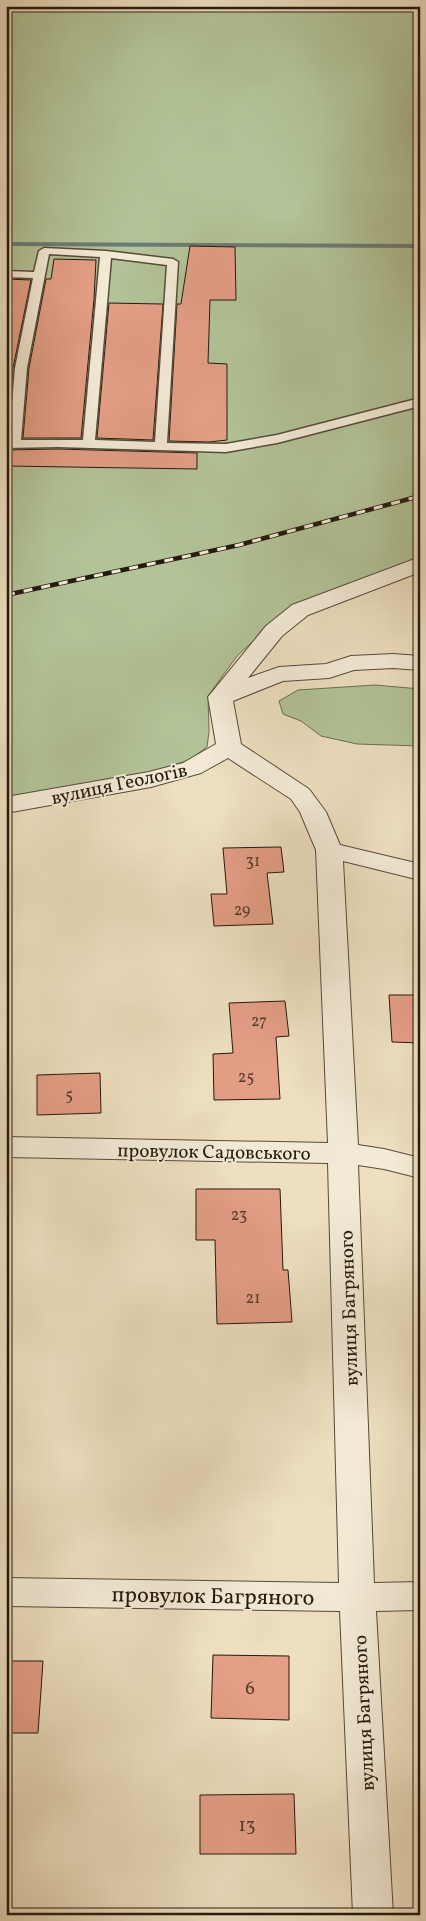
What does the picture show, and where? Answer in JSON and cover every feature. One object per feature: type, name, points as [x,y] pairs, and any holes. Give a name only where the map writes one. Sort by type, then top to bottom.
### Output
[{"type":"street","points":[[229,747],[220,697],[274,631],[300,610],[420,564]]},
{"type":"street","points":[[220,697],[279,674],[329,671],[351,663],[393,661],[420,663]]},
{"type":"street","name":"вулиця Геологів","points":[[6,804],[57,797],[151,779],[192,768],[229,747]]},
{"type":"street","name":"вулиця Багряного","points":[[229,747],[300,794],[313,812],[329,850],[343,1154],[357,1597],[373,1915]]},
{"type":"street","points":[[329,850],[420,872]]},
{"type":"street","name":"провулок Садовського","points":[[6,1147],[343,1154],[384,1159],[420,1168]]},
{"type":"street","name":"провулок Багряного","points":[[6,1592],[357,1597],[420,1596]]},
{"type":"lane","points":[[160,446],[173,262],[106,254],[44,251],[21,368],[10,444],[226,448],[286,437],[420,402]]},
{"type":"lane","points":[[89,444],[106,254]]},
{"type":"lane","points":[[6,274],[39,275]]},
{"type":"green space","points":[[6,6],[420,6],[420,558],[291,606],[237,656],[208,696],[209,732],[207,747],[189,760],[146,774],[6,798]]},
{"type":"green space","points":[[375,685],[420,689],[420,746],[357,744],[321,736],[301,721],[283,714],[279,701],[298,690]]},
{"type":"building","points":[[190,246],[235,247],[236,300],[210,300],[208,363],[227,364],[227,440],[209,442],[169,441],[177,304],[181,304]]},
{"type":"building","points":[[54,259],[96,260],[81,438],[23,438],[29,368],[46,279],[51,279]]},
{"type":"building","points":[[6,279],[31,280],[13,368],[7,438]]},
{"type":"building","points":[[109,303],[163,304],[153,440],[97,438]]},
{"type":"building","points":[[58,449],[197,453],[197,469],[6,466],[6,450]]},
{"type":"building","points":[[281,847],[284,872],[267,873],[273,924],[214,926],[211,894],[227,894],[223,848]]},
{"type":"building","points":[[389,995],[420,995],[420,1043],[392,1042]]},
{"type":"building","points":[[285,1001],[289,1036],[276,1037],[280,1099],[214,1100],[213,1054],[233,1053],[229,1003]]},
{"type":"building","points":[[100,1073],[101,1113],[37,1115],[37,1075]]},
{"type":"building","points":[[196,1189],[280,1189],[283,1270],[288,1270],[292,1322],[217,1324],[215,1240],[196,1240]]},
{"type":"building","points":[[213,1655],[289,1656],[289,1720],[211,1718]]},
{"type":"building","points":[[6,1661],[43,1661],[38,1733],[6,1733]]},
{"type":"building","points":[[294,1794],[296,1854],[200,1854],[200,1795]]},
{"type":"waterway","points":[[6,244],[420,246]]},
{"type":"railway","points":[[6,595],[239,545],[420,496]]}]
